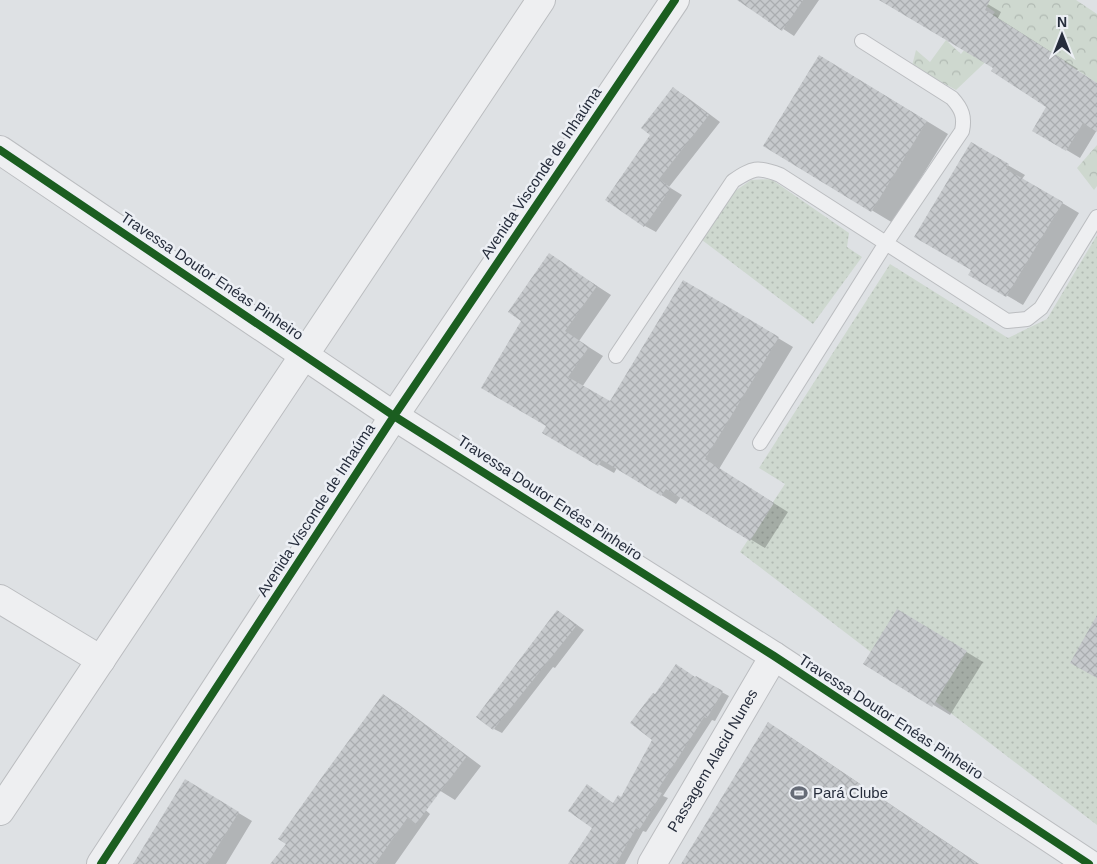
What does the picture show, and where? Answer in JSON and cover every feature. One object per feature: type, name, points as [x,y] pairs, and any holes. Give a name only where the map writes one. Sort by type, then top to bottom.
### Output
[{"type":"street","points":[[0,811],[541,0]]},
{"type":"street","name":"Avenida Visconde de Inhaúma","points":[[102,864],[394,416],[674,0]]},
{"type":"street","name":"Travessa Doutor Enéas Pinheiro","points":[[0,150],[394,416],[774,656],[1089,864]]},
{"type":"street","points":[[0,599],[101,660]]},
{"type":"street","name":"Passagem Alacid Nunes","points":[[652,864],[774,656]]},
{"type":"lane","points":[[760,443],[886,243],[962,131],[965,119],[960,107],[952,98],[862,41]]},
{"type":"lane","points":[[616,356],[733,181],[748,171],[763,168],[780,175],[1007,320],[1027,318],[1041,308],[1097,217]]},
{"type":"green space","points":[[977,0],[1076,0],[1097,14],[1097,83],[1018,31],[956,90],[912,66],[916,50],[930,62],[946,40],[961,54],[995,12]]},
{"type":"green space","points":[[1097,145],[1097,186],[1094,190],[1077,168]]},
{"type":"green space","points":[[771,179],[849,233],[847,247],[862,257],[813,324],[702,240],[735,191],[751,180]]},
{"type":"green space","points":[[1097,235],[1097,825],[740,552],[785,484],[759,468],[890,264],[1008,338],[1047,319]]},
{"type":"building","points":[[737,0],[803,0],[782,31]]},
{"type":"building","points":[[879,0],[990,0],[985,10],[1097,83],[1097,132],[1083,123],[1066,151],[1032,131],[1046,107],[991,71],[993,68]]},
{"type":"building","points":[[819,55],[927,121],[871,212],[763,146]]},
{"type":"building","points":[[673,87],[709,115],[659,179],[671,188],[644,227],[605,200],[650,135],[641,128]]},
{"type":"building","points":[[971,142],[1009,164],[1006,169],[1063,202],[1006,297],[968,275],[971,270],[914,237]]},
{"type":"building","points":[[549,253],[597,286],[565,331],[589,347],[568,377],[610,401],[683,280],[779,337],[705,459],[774,503],[750,541],[666,489],[661,496],[602,460],[598,466],[542,433],[546,426],[481,388],[521,321],[508,312]]},
{"type":"building","points":[[897,609],[967,651],[932,707],[863,664]]},
{"type":"building","points":[[557,610],[577,625],[493,730],[476,717]]},
{"type":"building","points":[[1097,615],[1097,678],[1070,663]]},
{"type":"building","points":[[676,664],[695,677],[723,691],[707,718],[704,717],[657,791],[662,793],[639,830],[636,828],[616,864],[568,864],[592,828],[568,811],[587,784],[613,803],[618,795],[621,797],[652,740],[630,723],[653,693],[655,694]]},
{"type":"building","points":[[383,694],[467,756],[416,824],[408,817],[375,864],[270,864],[286,844],[278,839]]},
{"type":"building","name":"Pará Clube","points":[[768,722],[978,864],[681,864]]},
{"type":"building","points":[[185,779],[239,812],[207,864],[133,864]]},
{"type":"cycle path","points":[[101,864],[394,416],[675,0]]},
{"type":"cycle path","points":[[0,150],[394,416],[774,656],[1089,864]]},
{"type":"place","name":"Pará Clube","points":[[799,793]]}]
